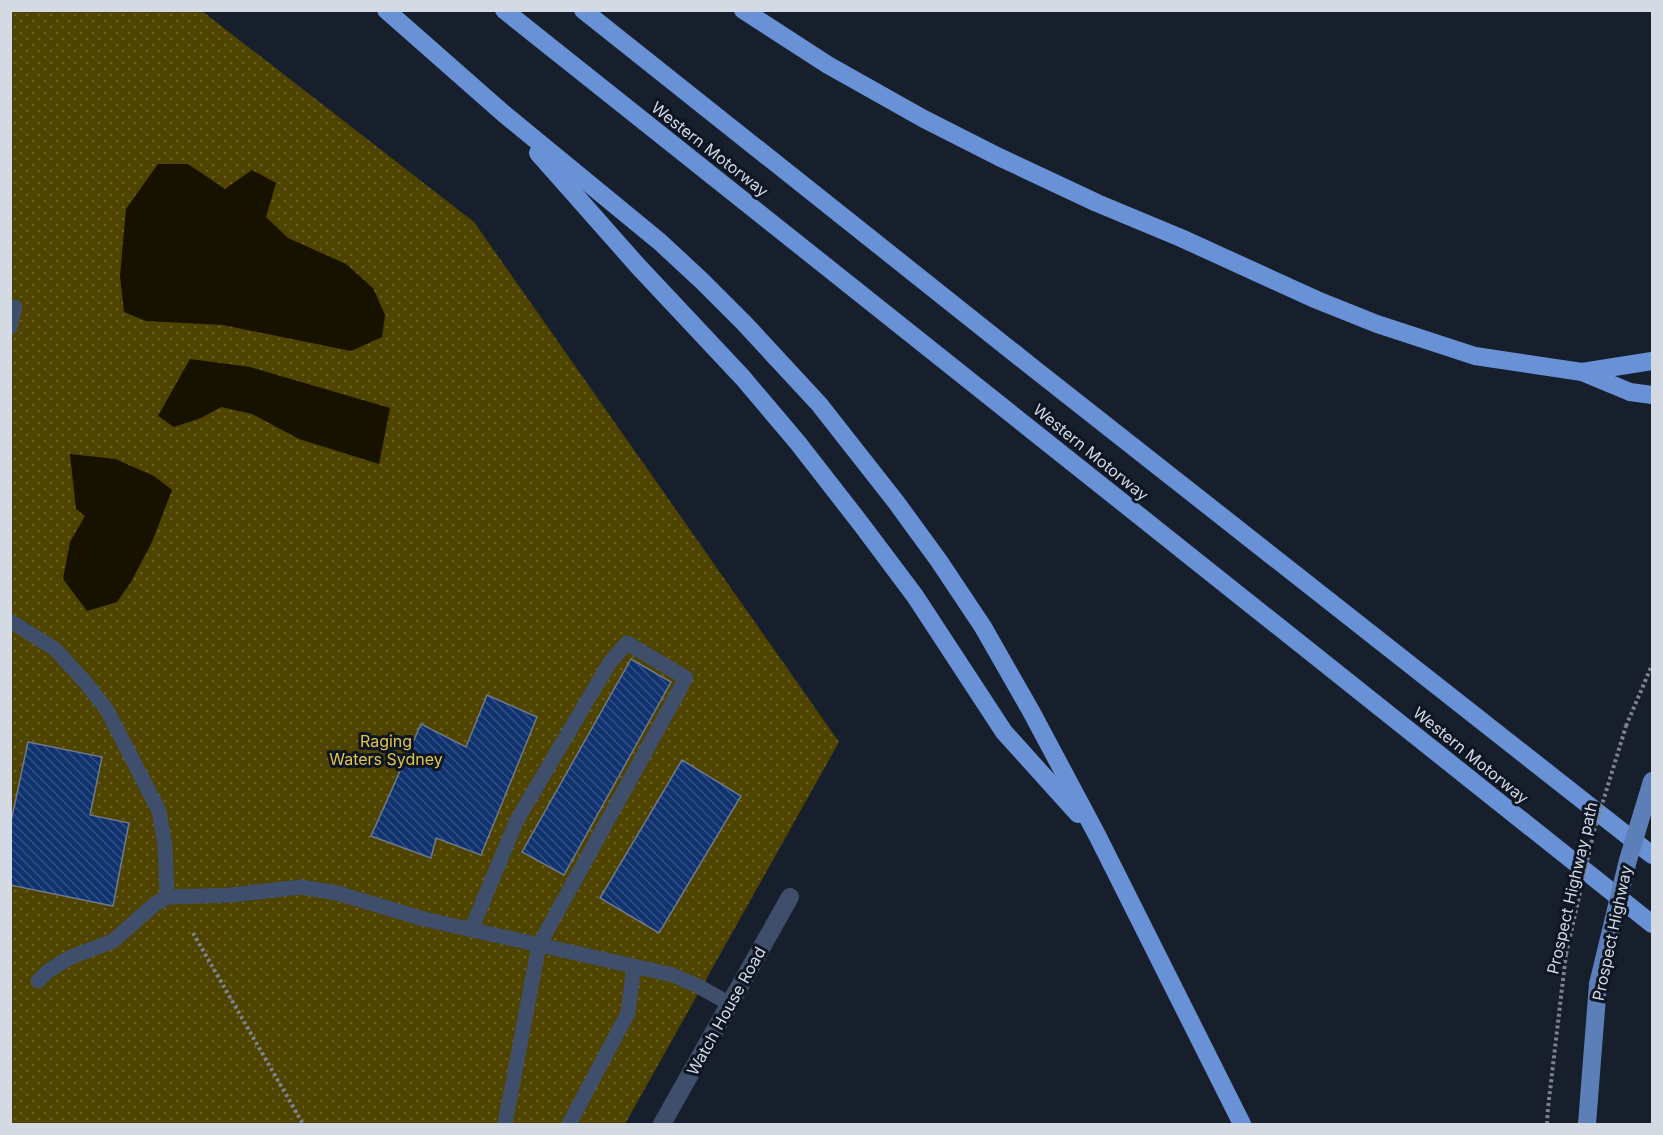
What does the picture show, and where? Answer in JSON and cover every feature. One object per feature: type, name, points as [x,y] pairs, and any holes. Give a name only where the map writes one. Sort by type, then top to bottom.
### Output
[{"type":"highway","points":[[386,10],[503,113],[660,242],[702,280],[819,404],[896,502],[983,627],[1032,712],[1097,835],[1242,1125]]},
{"type":"highway","name":"Western Motorway","points":[[504,10],[1653,924]]},
{"type":"highway","name":"Western Motorway","points":[[583,10],[1046,379],[1653,855]]},
{"type":"highway","points":[[743,10],[828,66],[999,157],[1317,300],[1377,324],[1475,356],[1582,372],[1630,392],[1653,395]]},
{"type":"highway","points":[[503,113],[637,265],[743,378],[798,443],[915,596],[1004,732],[1097,835]]},
{"type":"highway","points":[[1582,372],[1653,361]]},
{"type":"main road","name":"Prospect Highway","points":[[1587,1125],[1598,984],[1628,860],[1653,781]]},
{"type":"street","name":"Watch House Road","points":[[662,1125],[790,897]]},
{"type":"lane","points":[[10,621],[55,649],[107,710],[159,811],[165,845],[167,897]]},
{"type":"lane","points":[[471,930],[517,820],[610,662],[627,643],[686,678],[539,945],[505,1125]]},
{"type":"lane","points":[[38,981],[48,971],[69,958],[113,941],[155,904],[167,897],[231,896],[301,887],[337,893],[424,919],[673,975],[730,1004]]},
{"type":"lane","points":[[569,1125],[628,1013],[634,966]]},
{"type":"path","name":"Prospect Highway path","points":[[1547,1125],[1566,954],[1594,831],[1626,726],[1653,665]]},
{"type":"path","points":[[193,933],[303,1125]]},
{"type":"green space","name":"Raging Waters Sydney","points":[[10,11],[202,11],[474,222],[839,742],[625,1124],[11,1124]]},
{"type":"shaded area","points":[[158,164],[188,164],[225,189],[252,170],[276,183],[266,217],[288,238],[346,264],[373,288],[385,315],[382,337],[351,351],[223,325],[146,321],[124,312],[120,276],[126,209]]},
{"type":"shaded area","points":[[190,359],[250,367],[390,408],[379,464],[299,439],[252,414],[221,407],[201,418],[174,427],[158,416]]},
{"type":"shaded area","points":[[70,454],[115,459],[154,476],[172,490],[152,542],[131,582],[117,602],[87,611],[63,579],[70,542],[85,516],[76,509]]},
{"type":"building","points":[[631,659],[671,682],[564,875],[522,852]]},
{"type":"building","points":[[487,695],[537,717],[481,855],[436,838],[431,858],[371,836],[421,724],[466,747]]},
{"type":"building","points":[[28,742],[102,757],[90,815],[129,823],[113,906],[10,885],[10,826]]},
{"type":"building","points":[[682,760],[741,796],[659,933],[600,898]]}]
